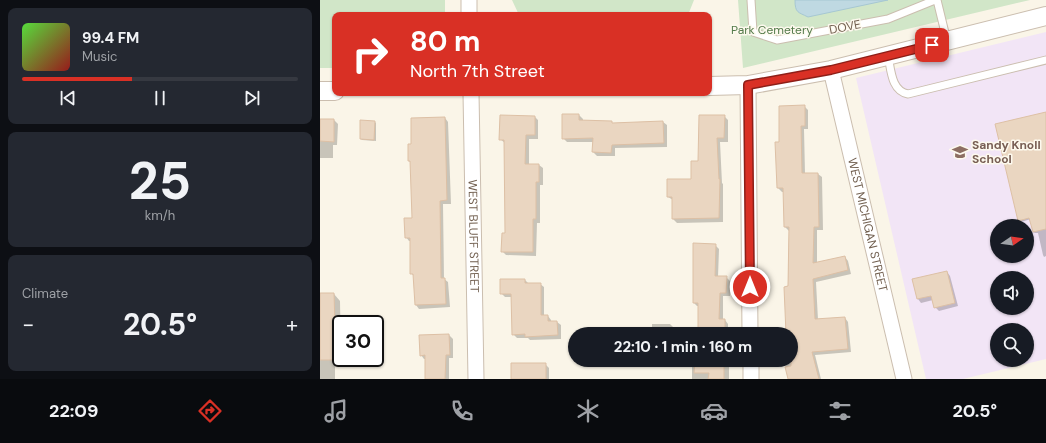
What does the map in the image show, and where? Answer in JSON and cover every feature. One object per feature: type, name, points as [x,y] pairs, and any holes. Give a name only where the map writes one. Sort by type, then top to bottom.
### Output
[{"type":"street","points":[[469,0],[470,12]]},
{"type":"street","points":[[712,86],[748,85],[831,70],[947,41],[1045,19]]},
{"type":"street","name":"WEST MICHIGAN STREET","points":[[831,70],[904,379]]},
{"type":"street","points":[[748,85],[750,327]]},
{"type":"street","points":[[320,91],[332,91]]},
{"type":"street","name":"WEST BLUFF STREET","points":[[471,96],[476,379]]},
{"type":"street","points":[[750,367],[751,379]]},
{"type":"lane","name":"DOVE","points":[[751,0],[753,32],[777,40],[888,19],[936,0]]},
{"type":"lane","points":[[936,0],[947,41]]},
{"type":"lane","points":[[888,56],[894,82],[897,88],[903,93],[908,94],[1046,60]]},
{"type":"shaded area","name":"Sandy Knoll School","points":[[1046,32],[1046,359],[1034,362],[1034,323],[990,323],[990,367],[1013,367],[963,379],[926,379],[856,78]]},
{"type":"green space","points":[[320,0],[445,0],[445,12],[332,12],[332,68],[320,68]]},
{"type":"green space","points":[[512,0],[694,0],[689,12],[518,12]]},
{"type":"green space","name":"Park Cemetery","points":[[738,0],[1030,0],[743,68]]},
{"type":"water","points":[[795,0],[888,0],[808,17],[796,10]]},
{"type":"building","points":[[805,105],[805,126],[801,126],[802,173],[818,173],[819,227],[814,227],[813,263],[845,256],[848,270],[813,279],[815,319],[845,317],[848,349],[812,352],[819,379],[788,379],[785,367],[798,367],[798,327],[786,327],[784,287],[788,286],[789,227],[784,227],[783,188],[777,188],[775,142],[779,142],[779,106]]},
{"type":"building","points":[[1046,112],[1046,229],[1034,232],[1034,219],[1018,219],[995,124]]},
{"type":"building","points":[[562,114],[579,114],[579,120],[612,121],[612,123],[663,121],[664,143],[612,145],[611,153],[592,152],[593,138],[562,139]]},
{"type":"building","points":[[500,115],[535,116],[535,135],[526,135],[525,164],[539,164],[539,182],[536,182],[536,219],[533,219],[533,252],[501,252],[502,233],[505,233],[504,140],[499,140]]},
{"type":"building","points":[[699,115],[725,115],[724,138],[717,138],[720,179],[719,218],[672,219],[672,197],[667,197],[667,179],[691,179],[691,161],[698,161]]},
{"type":"building","points":[[445,117],[447,200],[440,201],[441,278],[445,278],[446,304],[415,305],[413,274],[410,274],[410,238],[405,238],[404,218],[412,218],[410,161],[408,161],[408,144],[411,144],[411,118]]},
{"type":"building","points":[[320,119],[334,119],[334,142],[320,141]]},
{"type":"building","points":[[360,120],[375,121],[374,140],[360,139]]},
{"type":"building","points":[[693,243],[716,244],[715,276],[727,276],[726,293],[720,293],[719,319],[725,319],[725,327],[698,327],[698,303],[693,303]]},
{"type":"building","points":[[947,271],[955,303],[934,308],[931,296],[917,299],[912,279]]},
{"type":"building","points":[[500,279],[525,279],[525,283],[541,283],[541,315],[548,315],[548,321],[557,321],[558,335],[525,337],[525,334],[512,335],[511,294],[500,294]]},
{"type":"building","points":[[320,293],[334,293],[335,315],[332,315],[332,360],[320,360]]},
{"type":"building","points":[[449,334],[450,355],[446,355],[445,379],[425,379],[425,355],[420,356],[419,335]]},
{"type":"building","points":[[511,363],[546,363],[546,379],[511,379]]},
{"type":"building","points":[[694,367],[724,367],[724,379],[708,379],[709,373],[694,373]]},
{"type":"place","name":"Sandy Knoll School","points":[[960,152]]},
{"type":"route","points":[[750,287],[748,85],[831,70],[932,45]]}]
